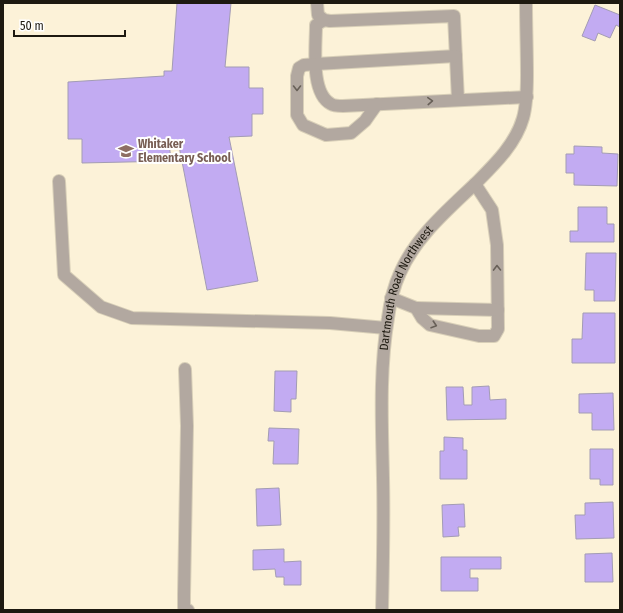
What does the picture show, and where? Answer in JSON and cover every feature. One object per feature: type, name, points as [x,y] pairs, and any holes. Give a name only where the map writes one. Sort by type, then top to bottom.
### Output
[{"type":"street","points":[[317,3],[318,15],[324,20]]},
{"type":"street","name":"Dartmouth Road Northwest","points":[[382,610],[383,351],[391,298],[399,274],[411,253],[433,225],[491,168],[509,147],[516,135],[524,116],[527,96],[526,3]]},
{"type":"street","points":[[458,100],[454,16],[324,20],[316,25],[316,80],[321,96],[332,105],[391,104],[527,96]]},
{"type":"street","points":[[377,104],[365,121],[351,133],[326,135],[303,125],[297,116],[297,76],[299,68],[304,65],[316,64],[456,56]]},
{"type":"street","points":[[59,181],[64,275],[101,307],[132,318],[330,323],[386,328]]},
{"type":"street","points":[[416,308],[422,318],[430,325],[480,336],[494,336],[498,330],[497,245],[492,210],[475,184]]},
{"type":"street","points":[[391,298],[416,308],[498,310]]},
{"type":"street","points":[[185,369],[187,426],[184,608],[188,610]]},
{"type":"building","name":"Whitaker Elementary School","points":[[177,3],[231,3],[225,67],[249,67],[249,88],[263,88],[263,114],[252,114],[252,136],[229,137],[258,281],[207,290],[178,141],[169,142],[171,161],[82,163],[82,139],[68,139],[68,82],[164,76],[164,71],[172,71]]},
{"type":"building","points":[[595,5],[620,15],[620,27],[616,25],[610,38],[598,33],[595,41],[582,36]]},
{"type":"building","points":[[574,146],[602,147],[602,153],[618,154],[617,186],[574,185],[574,173],[566,173],[566,154],[574,154]]},
{"type":"building","points":[[578,207],[607,207],[607,224],[614,224],[614,242],[570,242],[570,231],[578,231]]},
{"type":"building","points":[[586,253],[616,253],[615,301],[594,301],[594,290],[585,290]]},
{"type":"building","points":[[583,313],[615,313],[615,363],[572,363],[572,339],[582,339]]},
{"type":"building","points":[[275,371],[297,371],[296,399],[291,399],[291,412],[274,411]]},
{"type":"building","points":[[489,386],[490,400],[506,399],[506,419],[447,420],[446,387],[463,387],[464,405],[472,405],[472,387]]},
{"type":"building","points":[[613,393],[614,430],[592,430],[592,413],[579,413],[579,394]]},
{"type":"building","points":[[269,428],[299,429],[298,464],[273,464],[274,441],[268,441]]},
{"type":"building","points":[[444,437],[463,438],[463,450],[467,450],[467,479],[440,479],[440,451],[444,451]]},
{"type":"building","points":[[590,449],[613,449],[613,485],[600,485],[600,479],[590,479]]},
{"type":"building","points":[[279,488],[281,525],[257,526],[256,489]]},
{"type":"building","points":[[613,502],[614,538],[576,539],[575,515],[585,515],[585,503]]},
{"type":"building","points":[[464,504],[465,527],[458,527],[459,536],[443,537],[442,505]]},
{"type":"building","points":[[284,549],[284,562],[301,561],[301,585],[284,585],[284,577],[276,577],[275,569],[253,570],[253,550]]},
{"type":"building","points":[[612,553],[613,582],[585,582],[585,554]]},
{"type":"building","points":[[441,557],[501,557],[501,569],[470,569],[470,578],[478,578],[478,591],[441,591]]},
{"type":"place","name":"Whitaker Elementary School","points":[[126,151]]}]
